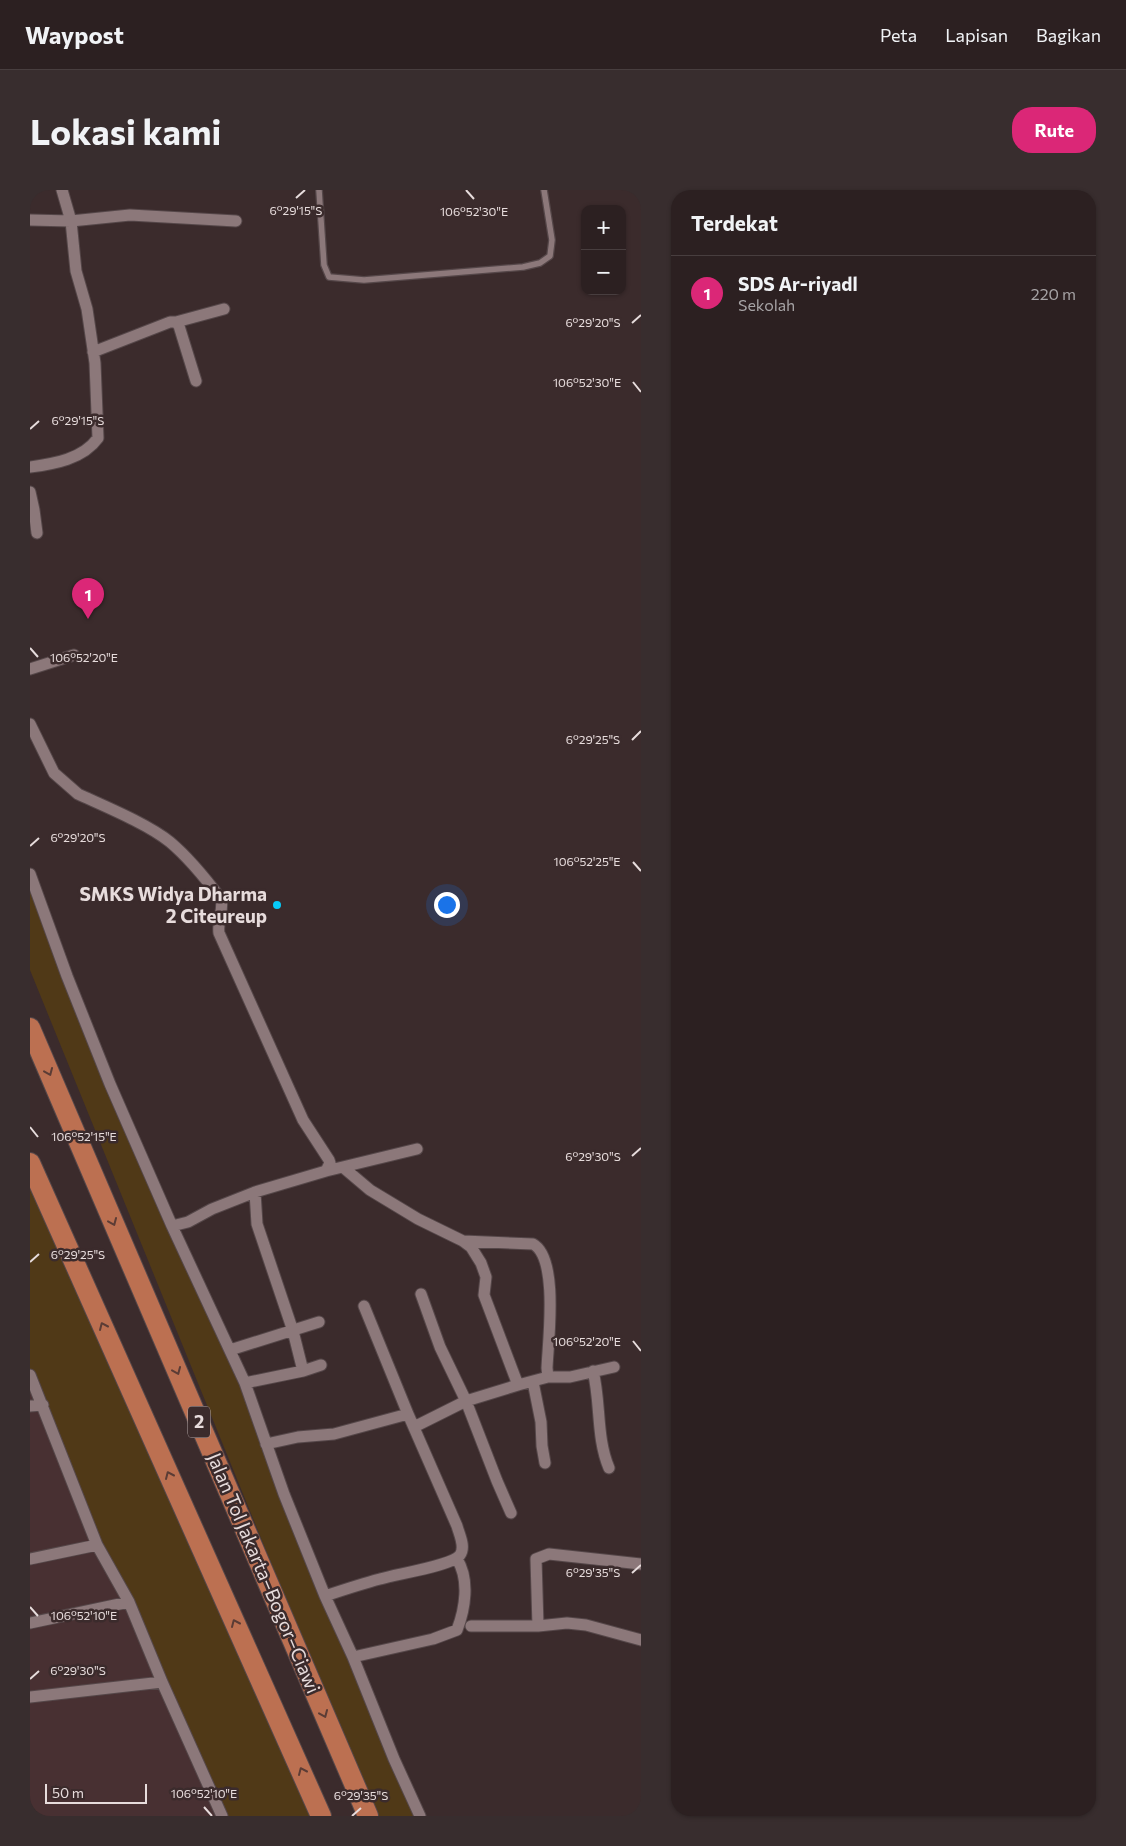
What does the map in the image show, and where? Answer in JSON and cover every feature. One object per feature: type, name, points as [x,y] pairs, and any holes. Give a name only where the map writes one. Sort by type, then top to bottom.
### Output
[{"type":"highway","name":"Jalan Tol Jakarta–Bogor–Ciawi","points":[[30,1028],[368,1816]]},
{"type":"highway","points":[[30,1163],[321,1816]]},
{"type":"street","points":[[30,467],[68,460],[93,446],[98,438],[96,381],[87,309],[76,272],[71,221],[62,190]]},
{"type":"street","points":[[30,220],[71,221],[130,215],[236,222]]},
{"type":"street","points":[[93,352],[170,322],[224,309]]},
{"type":"street","points":[[176,322],[179,326],[196,381]]},
{"type":"street","points":[[30,492],[37,533]]},
{"type":"street","points":[[30,669],[74,655]]},
{"type":"street","points":[[30,724],[54,773],[69,788],[151,830],[170,842],[221,899],[223,904],[218,925],[219,933],[303,1120],[329,1160],[330,1164],[326,1171]]},
{"type":"street","points":[[30,874],[103,1067],[172,1226],[245,1383],[266,1444],[325,1596],[420,1816]]},
{"type":"street","points":[[172,1226],[188,1222],[212,1209],[255,1192],[326,1171],[344,1168],[417,1148]]},
{"type":"street","points":[[344,1168],[370,1190],[418,1219],[463,1240],[471,1247],[486,1277],[484,1289],[486,1301],[518,1385]]},
{"type":"street","points":[[255,1192],[257,1224],[293,1331],[303,1371]]},
{"type":"street","points":[[463,1240],[533,1244],[540,1250],[548,1280],[550,1300],[548,1377]]},
{"type":"street","points":[[420,1294],[440,1347],[466,1401],[511,1513]]},
{"type":"street","points":[[325,1596],[381,1578],[457,1559],[462,1553],[462,1544],[457,1526],[408,1414],[364,1306]]},
{"type":"street","points":[[230,1350],[319,1322]]},
{"type":"street","points":[[245,1383],[303,1371],[322,1365]]},
{"type":"street","points":[[414,1427],[466,1401],[518,1385],[548,1377],[570,1377],[614,1367]]},
{"type":"street","points":[[593,1371],[598,1389],[601,1441],[610,1468]]},
{"type":"street","points":[[30,1374],[97,1546],[130,1602],[162,1682],[222,1816]]},
{"type":"street","points":[[533,1382],[541,1422],[545,1463]]},
{"type":"street","points":[[30,1406],[43,1405]]},
{"type":"street","points":[[266,1444],[298,1437],[334,1434],[408,1414]]},
{"type":"street","points":[[30,1559],[97,1546]]},
{"type":"street","points":[[538,1626],[536,1559],[548,1554],[641,1564]]},
{"type":"street","points":[[352,1657],[433,1639],[456,1630],[464,1606],[465,1588],[464,1576],[457,1559]]},
{"type":"street","points":[[30,1623],[130,1602]]},
{"type":"street","points":[[471,1626],[538,1626],[567,1623],[586,1625],[641,1640]]},
{"type":"street","points":[[30,1697],[162,1682]]},
{"type":"lane","points":[[319,190],[324,266],[329,277],[364,280],[523,267],[540,263],[550,256],[552,240],[544,190]]},
{"type":"shaded area","points":[[30,870],[107,1076],[266,1444],[421,1816],[374,1816],[30,970]]},
{"type":"shaded area","points":[[30,1163],[320,1816],[219,1816],[30,1372]]},
{"type":"shaded area","points":[[30,1344],[251,1816],[30,1816]]},
{"type":"place","name":"SDS Ar-riyadl","points":[[88,619]]},
{"type":"place","name":"SMKS Widya Dharma 2 Citeureup","points":[[277,905]]}]
